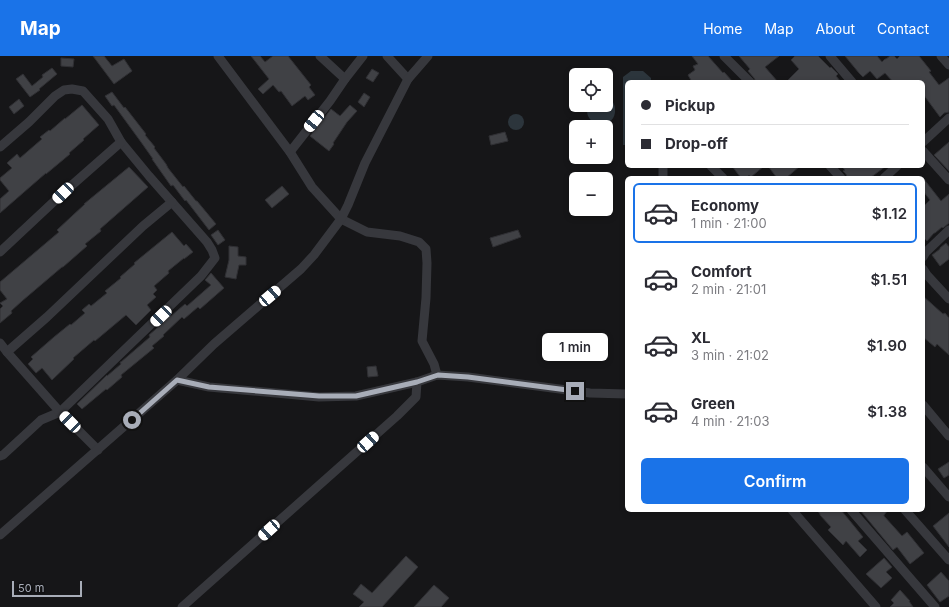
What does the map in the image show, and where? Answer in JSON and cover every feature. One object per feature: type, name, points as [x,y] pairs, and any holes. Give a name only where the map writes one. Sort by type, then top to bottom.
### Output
[{"type":"street","points":[[218,56],[290,152],[312,187],[341,219],[367,232],[400,236],[419,242],[426,249],[426,298],[422,341],[438,375]]},
{"type":"street","points":[[320,56],[345,79]]},
{"type":"street","points":[[290,152],[363,56]]},
{"type":"street","points":[[387,56],[408,79]]},
{"type":"street","points":[[0,535],[177,380],[214,344],[301,269],[314,255],[341,219],[365,163],[408,79],[428,56]]},
{"type":"street","points":[[724,56],[748,80]]},
{"type":"street","points":[[830,56],[850,80]]},
{"type":"street","points":[[941,56],[949,65]]},
{"type":"street","points":[[0,148],[55,96],[64,90],[72,89],[83,91],[108,119],[121,142],[207,242],[215,258],[196,281],[60,412],[41,420],[3,455],[0,456]]},
{"type":"street","points":[[925,140],[949,118]]},
{"type":"street","points":[[0,252],[63,193],[121,142]]},
{"type":"street","points":[[925,153],[949,180]]},
{"type":"street","points":[[713,168],[721,176]]},
{"type":"street","points":[[832,168],[839,176]]},
{"type":"street","points":[[886,176],[895,168]]},
{"type":"street","points":[[7,352],[47,317],[143,226],[172,202]]},
{"type":"street","points":[[925,254],[949,230]]},
{"type":"street","points":[[925,272],[949,299]]},
{"type":"street","points":[[0,343],[60,412],[98,450]]},
{"type":"street","points":[[177,380],[209,387],[319,396],[356,396],[417,382],[438,375],[468,377],[590,393],[625,394]]},
{"type":"street","points":[[182,607],[397,416],[416,396],[417,382]]},
{"type":"street","points":[[925,407],[949,436]]},
{"type":"street","points":[[925,469],[949,497]]},
{"type":"street","points":[[794,512],[876,607]]},
{"type":"street","points":[[853,512],[935,607]]},
{"type":"street","points":[[907,512],[949,560]]},
{"type":"shaded area","points":[[631,71],[643,71],[651,78],[651,80],[625,80],[625,145],[623,145],[623,77]]},
{"type":"shaded area","points":[[613,103],[615,109],[612,120],[592,120],[587,113],[613,112]]},
{"type":"shaded area","points":[[516,114],[522,116],[524,122],[522,128],[516,130],[510,128],[508,122],[510,116]]},
{"type":"building","points":[[93,56],[104,56],[112,66],[124,59],[132,71],[114,84]]},
{"type":"building","points":[[251,56],[260,56],[265,62],[273,56],[288,56],[311,85],[309,87],[315,95],[308,100],[305,96],[292,106],[281,91],[279,92],[273,85],[263,94],[258,89],[269,79]]},
{"type":"building","points":[[692,56],[708,56],[731,80],[691,80],[688,75],[695,70],[693,66],[698,64]]},
{"type":"building","points":[[739,56],[779,56],[765,67],[776,80],[755,80],[748,71],[750,69]]},
{"type":"building","points":[[795,56],[818,56],[838,74],[836,76],[839,80],[788,80],[799,69],[791,60]]},
{"type":"building","points":[[845,56],[877,56],[882,62],[890,56],[894,56],[897,59],[900,56],[919,56],[931,71],[929,72],[939,85],[949,78],[949,112],[944,113],[940,117],[925,97],[925,80],[891,80],[885,73],[877,79],[870,71],[863,77]]},
{"type":"building","points":[[61,58],[74,59],[73,67],[61,66]]},
{"type":"building","points":[[52,68],[57,74],[30,97],[16,79],[23,74],[32,86],[43,77],[42,75]]},
{"type":"building","points":[[372,69],[379,73],[373,82],[366,78]]},
{"type":"building","points":[[112,92],[146,134],[145,135],[155,147],[154,148],[168,168],[216,224],[209,230],[186,200],[185,201],[173,185],[171,186],[114,105],[112,106],[105,96]]},
{"type":"building","points":[[364,93],[370,97],[364,107],[358,102]]},
{"type":"building","points":[[19,99],[24,106],[14,114],[9,107]]},
{"type":"building","points":[[82,105],[99,125],[69,153],[70,154],[0,213],[0,199],[9,191],[0,180],[0,178],[12,168],[7,163],[17,154],[20,158],[42,139],[40,137],[49,130],[50,131]]},
{"type":"building","points":[[350,105],[357,111],[347,122],[329,151],[310,136],[331,109],[340,116]]},
{"type":"building","points":[[505,132],[508,141],[491,145],[489,136]]},
{"type":"building","points":[[949,142],[949,171],[934,155]]},
{"type":"building","points":[[129,167],[148,187],[100,229],[101,231],[85,244],[87,246],[22,301],[11,311],[12,313],[0,323],[0,309],[3,306],[0,303],[7,299],[0,290],[0,282],[59,232],[57,230],[84,204]]},
{"type":"building","points":[[734,168],[762,168],[752,176],[740,176]]},
{"type":"building","points":[[770,168],[798,168],[788,176],[776,176]]},
{"type":"building","points":[[843,168],[883,168],[873,176],[846,176],[843,171],[845,170]]},
{"type":"building","points":[[925,181],[941,201],[949,194],[949,223],[934,233],[927,241],[925,239],[925,205],[930,200],[925,194]]},
{"type":"building","points":[[282,186],[289,194],[272,208],[265,200]]},
{"type":"building","points":[[218,230],[225,240],[218,245],[211,235]]},
{"type":"building","points":[[518,230],[521,237],[493,247],[490,238]]},
{"type":"building","points":[[172,232],[184,246],[186,244],[193,252],[168,271],[169,273],[154,286],[157,290],[153,294],[156,297],[147,305],[151,310],[136,325],[126,315],[73,358],[74,359],[52,380],[42,368],[36,373],[28,364],[33,359],[31,357],[85,313],[82,310],[89,304],[91,306],[107,293],[105,291],[121,278],[120,277],[135,264],[134,263]]},
{"type":"building","points":[[946,243],[949,247],[949,259],[940,266],[932,255]]},
{"type":"building","points":[[229,246],[238,247],[238,256],[246,257],[246,265],[239,265],[236,279],[225,277],[229,260]]},
{"type":"building","points":[[211,273],[224,288],[200,309],[198,307],[184,319],[182,317],[152,346],[154,348],[121,375],[122,377],[107,390],[106,389],[82,409],[77,404],[107,375],[121,364],[120,362],[150,337],[149,335],[163,323],[162,322],[169,315],[171,316],[185,304],[187,306],[211,285],[205,280]]},
{"type":"building","points":[[925,298],[943,314],[945,313],[949,318],[949,355],[937,344],[935,347],[925,339]]},
{"type":"building","points":[[376,366],[378,376],[368,377],[367,367]]},
{"type":"building","points":[[949,462],[949,475],[944,478],[938,469]]},
{"type":"building","points":[[818,512],[843,512],[863,537],[858,541],[867,550],[860,557],[846,541],[843,545],[828,530],[831,527]]},
{"type":"building","points":[[862,512],[886,512],[884,516],[902,536],[907,532],[924,553],[910,564],[897,547],[893,550]]},
{"type":"building","points":[[949,513],[949,547],[933,526]]},
{"type":"building","points":[[406,556],[418,567],[382,607],[359,607],[364,602],[353,594],[361,584],[372,593]]},
{"type":"building","points":[[884,558],[892,567],[886,572],[892,578],[881,588],[866,574]]},
{"type":"building","points":[[941,572],[949,581],[949,596],[940,602],[927,585]]},
{"type":"building","points":[[434,585],[449,598],[441,607],[414,607]]},
{"type":"building","points":[[900,590],[910,601],[913,607],[890,607],[894,603],[891,600]]},
{"type":"route","points":[[132,420],[177,380],[209,387],[319,396],[356,396],[417,382],[438,375],[468,377],[575,391]]}]
